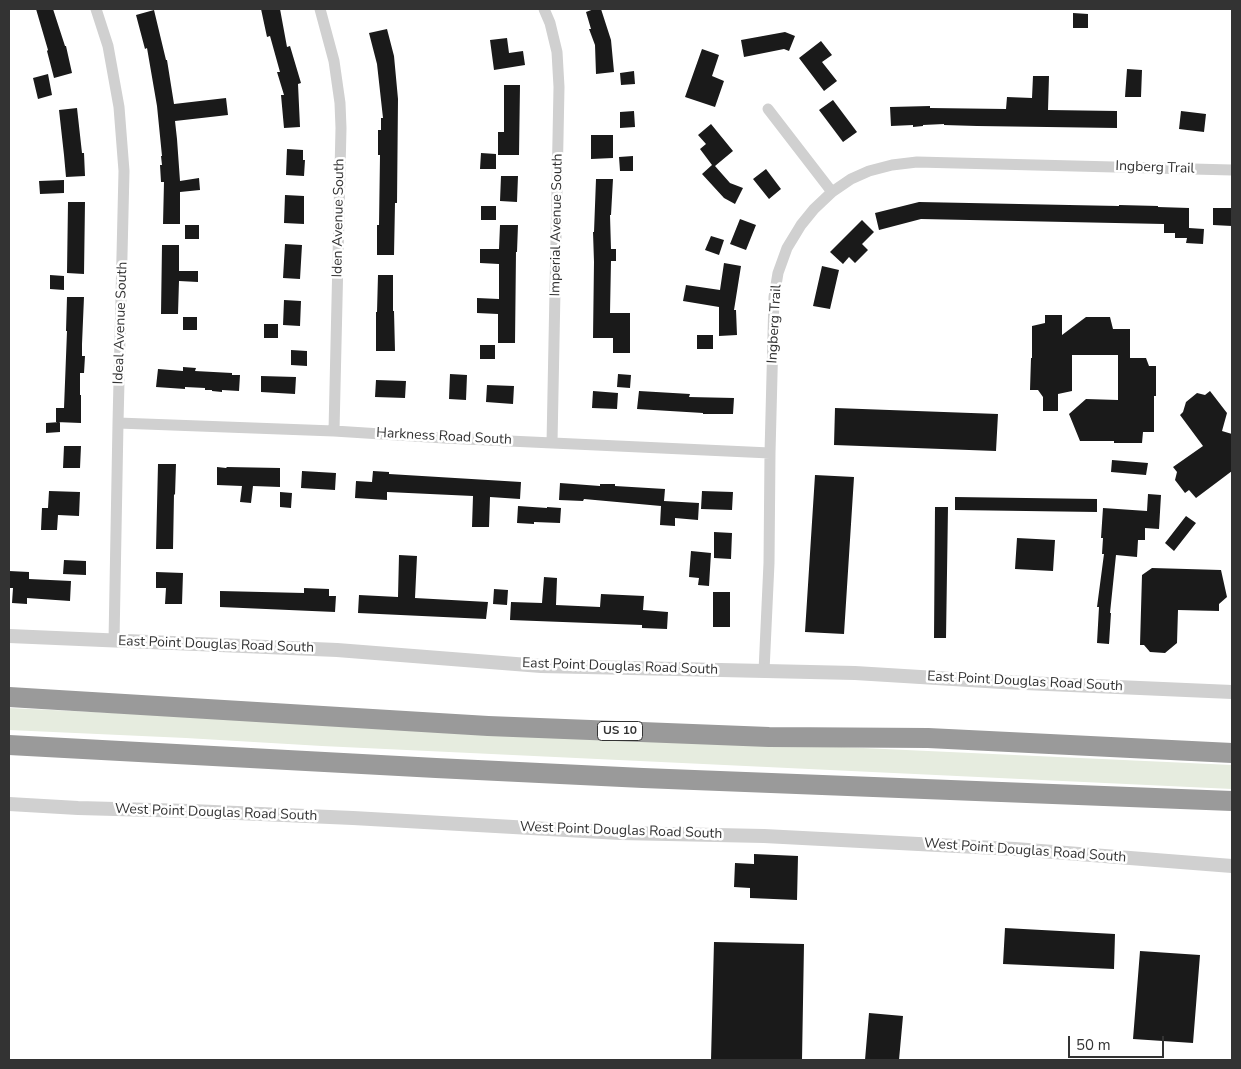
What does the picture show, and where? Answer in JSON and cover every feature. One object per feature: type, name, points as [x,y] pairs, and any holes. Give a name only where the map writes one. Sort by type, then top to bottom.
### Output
[{"type":"highway","name":"US 10","points":[[9,697],[488,726],[769,738],[928,738],[1232,753]]},
{"type":"highway","points":[[9,745],[544,773],[1232,802]]},
{"type":"street","name":"Ideal Avenue South","points":[[96,9],[108,46],[119,107],[124,171],[114,641]]},
{"type":"street","name":"Iden Avenue South","points":[[320,9],[334,61],[340,103],[341,128],[334,431]]},
{"type":"street","name":"Imperial Avenue South","points":[[544,9],[557,52],[559,87],[552,443]]},
{"type":"street","points":[[768,109],[832,192]]},
{"type":"street","name":"Ingberg Trail","points":[[764,671],[769,563],[774,297],[778,273],[787,248],[814,209],[832,192],[852,179],[870,171],[892,165],[917,162],[1232,170]]},
{"type":"street","name":"Harkness Road South","points":[[118,424],[334,431],[770,454]]},
{"type":"street","name":"East Point Douglas Road South","points":[[9,636],[337,650],[542,666],[854,673],[1002,682],[1232,692]]},
{"type":"street","name":"West Point Douglas Road South","points":[[9,804],[78,808],[191,810],[620,833],[764,836],[1015,848],[1232,866]]},
{"type":"shaded area","points":[[9,708],[1232,765],[1232,789],[9,730]]},
{"type":"building","points":[[36,9],[53,9],[66,46],[72,73],[54,78]]},
{"type":"building","points":[[261,9],[280,9],[287,47],[290,46],[301,83],[298,84],[300,127],[284,128],[281,95],[284,95],[277,72],[280,72],[270,36],[267,37]]},
{"type":"building","points":[[601,9],[611,40],[614,72],[596,74],[595,45],[589,29],[591,29],[586,12]]},
{"type":"building","points":[[154,10],[167,60],[174,104],[226,98],[228,115],[175,121],[180,181],[199,178],[200,190],[180,192],[180,224],[163,224],[164,182],[161,182],[160,165],[162,165],[162,156],[157,106],[147,48],[145,49],[136,15]]},
{"type":"building","points":[[1073,13],[1088,14],[1088,28],[1073,28]]},
{"type":"building","points":[[387,29],[394,56],[398,99],[397,203],[395,203],[394,255],[377,255],[380,155],[378,155],[378,130],[381,130],[381,118],[383,118],[377,64],[369,33]]},
{"type":"building","points":[[785,32],[795,36],[789,51],[784,49],[744,57],[741,40]]},
{"type":"building","points":[[507,38],[509,53],[523,51],[525,65],[494,70],[490,40]]},
{"type":"building","points":[[821,41],[832,55],[822,62],[837,81],[824,91],[799,58]]},
{"type":"building","points":[[702,49],[719,55],[712,76],[724,81],[715,107],[685,97]]},
{"type":"building","points":[[1127,69],[1142,70],[1141,97],[1125,97]]},
{"type":"building","points":[[634,71],[635,84],[621,85],[620,73]]},
{"type":"building","points":[[48,74],[52,95],[38,99],[33,78]]},
{"type":"building","points":[[1033,76],[1049,76],[1048,110],[1117,111],[1117,128],[944,124],[913,127],[913,125],[891,126],[890,107],[930,106],[930,108],[1006,109],[1007,97],[1032,98]]},
{"type":"building","points":[[504,85],[520,85],[519,155],[498,155],[498,132],[504,132]]},
{"type":"building","points":[[833,100],[857,132],[843,142],[819,110]]},
{"type":"building","points":[[77,108],[82,153],[84,153],[85,176],[66,177],[59,110]]},
{"type":"building","points":[[634,111],[635,127],[620,128],[620,112]]},
{"type":"building","points":[[1181,111],[1206,114],[1204,132],[1179,129]]},
{"type":"building","points":[[711,124],[733,151],[715,166],[730,183],[743,188],[735,204],[724,198],[702,174],[712,165],[700,149],[706,144],[698,135]]},
{"type":"building","points":[[591,135],[613,135],[613,158],[591,159]]},
{"type":"building","points":[[287,149],[303,150],[303,160],[305,160],[304,176],[286,175]]},
{"type":"building","points":[[481,153],[496,154],[496,169],[480,169]]},
{"type":"building","points":[[633,156],[633,171],[620,171],[619,157]]},
{"type":"building","points":[[766,169],[781,189],[769,199],[753,179]]},
{"type":"building","points":[[501,176],[518,176],[517,202],[500,201]]},
{"type":"building","points":[[596,179],[613,179],[610,215],[611,249],[616,249],[616,261],[611,261],[610,313],[630,313],[630,353],[613,353],[613,338],[593,338],[593,232]]},
{"type":"building","points":[[64,180],[64,193],[40,194],[39,181]]},
{"type":"building","points":[[285,195],[304,196],[304,224],[284,223]]},
{"type":"building","points":[[68,202],[85,202],[84,274],[67,273]]},
{"type":"building","points":[[919,202],[1189,208],[1189,228],[1204,229],[1203,244],[1186,243],[1187,238],[1175,238],[1175,233],[1164,233],[1164,224],[921,219],[879,230],[875,213]]},
{"type":"building","points":[[481,206],[496,206],[496,220],[481,220]]},
{"type":"building","points":[[1213,208],[1232,208],[1232,226],[1213,225]]},
{"type":"building","points":[[740,219],[756,225],[746,250],[730,244]]},
{"type":"building","points":[[862,220],[874,232],[862,244],[868,250],[855,263],[849,257],[843,264],[830,252]]},
{"type":"building","points":[[185,225],[199,225],[199,239],[185,239]]},
{"type":"building","points":[[500,225],[518,225],[515,343],[498,343],[498,314],[477,313],[477,298],[499,299],[499,264],[480,263],[480,249],[499,249]]},
{"type":"building","points":[[711,236],[724,240],[719,255],[705,250]]},
{"type":"building","points":[[285,244],[302,245],[300,279],[283,278]]},
{"type":"building","points":[[162,245],[179,245],[179,271],[198,271],[198,282],[179,281],[178,314],[161,314]]},
{"type":"building","points":[[724,263],[741,266],[734,310],[736,310],[737,335],[719,336],[719,307],[683,301],[686,285],[720,290]]},
{"type":"building","points":[[822,266],[839,270],[830,309],[813,306]]},
{"type":"building","points":[[50,275],[64,276],[64,290],[50,289]]},
{"type":"building","points":[[378,275],[393,275],[395,351],[376,351]]},
{"type":"building","points":[[67,297],[84,297],[82,356],[85,356],[84,373],[80,373],[81,423],[56,422],[56,408],[64,408]]},
{"type":"building","points":[[284,300],[301,301],[300,326],[283,325]]},
{"type":"building","points":[[1045,315],[1062,315],[1062,335],[1086,317],[1110,317],[1113,329],[1130,329],[1130,358],[1146,358],[1149,366],[1156,366],[1154,432],[1143,432],[1142,443],[1080,441],[1069,414],[1086,399],[1118,400],[1118,355],[1072,355],[1072,391],[1058,394],[1058,411],[1043,411],[1043,397],[1038,390],[1030,390],[1032,326],[1045,323]]},
{"type":"building","points":[[183,317],[197,317],[197,330],[183,330]]},
{"type":"building","points":[[264,324],[278,324],[278,338],[264,338]]},
{"type":"building","points":[[697,335],[713,335],[713,349],[697,349]]},
{"type":"building","points":[[480,345],[495,345],[495,359],[480,359]]},
{"type":"building","points":[[291,350],[307,351],[307,366],[291,365]]},
{"type":"building","points":[[183,367],[196,368],[195,371],[240,375],[239,391],[222,390],[222,392],[205,390],[205,388],[156,387],[158,369],[183,371]]},
{"type":"building","points":[[450,374],[467,375],[466,400],[449,399]]},
{"type":"building","points":[[618,374],[631,375],[630,388],[617,387]]},
{"type":"building","points":[[261,376],[296,377],[295,394],[261,392]]},
{"type":"building","points":[[376,380],[406,381],[405,398],[375,397]]},
{"type":"building","points":[[487,385],[514,386],[513,404],[486,402]]},
{"type":"building","points":[[593,391],[618,393],[617,409],[592,408]]},
{"type":"building","points":[[639,391],[690,394],[689,397],[734,398],[733,414],[703,414],[637,409]]},
{"type":"building","points":[[1210,391],[1227,413],[1222,431],[1232,434],[1232,471],[1196,498],[1189,490],[1185,493],[1175,480],[1177,472],[1173,467],[1203,446],[1180,415],[1186,402],[1197,393],[1205,395]]},
{"type":"building","points":[[835,408],[998,414],[996,451],[834,445]]},
{"type":"building","points":[[60,422],[60,432],[46,433],[46,423]]},
{"type":"building","points":[[64,446],[81,446],[80,468],[63,468]]},
{"type":"building","points":[[1112,460],[1148,463],[1146,475],[1111,472]]},
{"type":"building","points":[[158,464],[176,464],[173,549],[156,549]]},
{"type":"building","points":[[217,467],[280,468],[280,487],[253,486],[251,503],[240,502],[242,486],[217,485]]},
{"type":"building","points":[[302,471],[336,473],[335,490],[301,488]]},
{"type":"building","points":[[373,471],[389,472],[389,474],[521,482],[520,499],[490,497],[489,527],[472,527],[473,496],[387,492],[387,500],[355,498],[356,481],[372,482]]},
{"type":"building","points":[[815,475],[854,477],[844,634],[805,632]]},
{"type":"building","points":[[560,483],[600,486],[600,484],[615,484],[615,486],[665,489],[664,501],[699,503],[698,520],[675,518],[675,526],[660,525],[661,506],[584,499],[583,501],[559,500]]},
{"type":"building","points":[[49,491],[80,492],[79,516],[58,515],[57,530],[41,530],[42,508],[48,508]]},
{"type":"building","points":[[702,491],[733,492],[732,510],[701,509]]},
{"type":"building","points":[[280,492],[292,493],[291,508],[280,507]]},
{"type":"building","points":[[1148,494],[1161,495],[1159,529],[1145,528],[1145,540],[1138,540],[1137,557],[1116,555],[1109,644],[1097,643],[1099,607],[1097,607],[1104,554],[1102,554],[1103,538],[1101,538],[1103,508],[1147,511]]},
{"type":"building","points":[[955,497],[1097,499],[1097,512],[955,510]]},
{"type":"building","points":[[518,506],[561,508],[560,523],[517,523]]},
{"type":"building","points":[[935,507],[948,507],[946,638],[934,638]]},
{"type":"building","points":[[1186,516],[1196,523],[1174,551],[1165,543]]},
{"type":"building","points":[[714,532],[732,533],[731,559],[714,558]]},
{"type":"building","points":[[1017,538],[1055,540],[1053,571],[1015,569]]},
{"type":"building","points":[[691,551],[711,553],[709,586],[698,585],[699,578],[689,577]]},
{"type":"building","points":[[399,555],[417,556],[415,598],[488,602],[486,619],[358,613],[359,595],[398,597]]},
{"type":"building","points":[[64,560],[86,561],[86,575],[63,574]]},
{"type":"building","points":[[1152,568],[1221,570],[1227,597],[1219,604],[1219,611],[1178,610],[1177,643],[1165,653],[1150,652],[1144,645],[1140,645],[1142,575]]},
{"type":"building","points":[[9,571],[29,572],[29,579],[71,581],[70,601],[27,598],[27,604],[12,603],[13,588],[9,588]]},
{"type":"building","points":[[156,572],[183,573],[182,604],[165,604],[166,588],[156,588]]},
{"type":"building","points":[[544,577],[557,578],[556,605],[600,607],[601,594],[644,596],[643,610],[668,612],[667,629],[642,628],[642,625],[510,620],[511,602],[542,603]]},
{"type":"building","points":[[304,588],[329,589],[329,596],[336,596],[335,612],[220,607],[220,591],[304,593]]},
{"type":"building","points":[[494,589],[508,590],[507,605],[493,604]]},
{"type":"building","points":[[713,592],[730,592],[730,627],[713,627]]},
{"type":"building","points":[[754,854],[798,856],[797,900],[750,898],[750,888],[734,887],[735,863],[754,864]]},
{"type":"building","points":[[1005,928],[1115,934],[1114,969],[1003,964]]},
{"type":"building","points":[[714,942],[804,944],[802,1060],[711,1060]]},
{"type":"building","points":[[1140,951],[1200,955],[1193,1043],[1133,1039]]},
{"type":"building","points":[[869,1013],[903,1016],[899,1060],[865,1060]]}]
